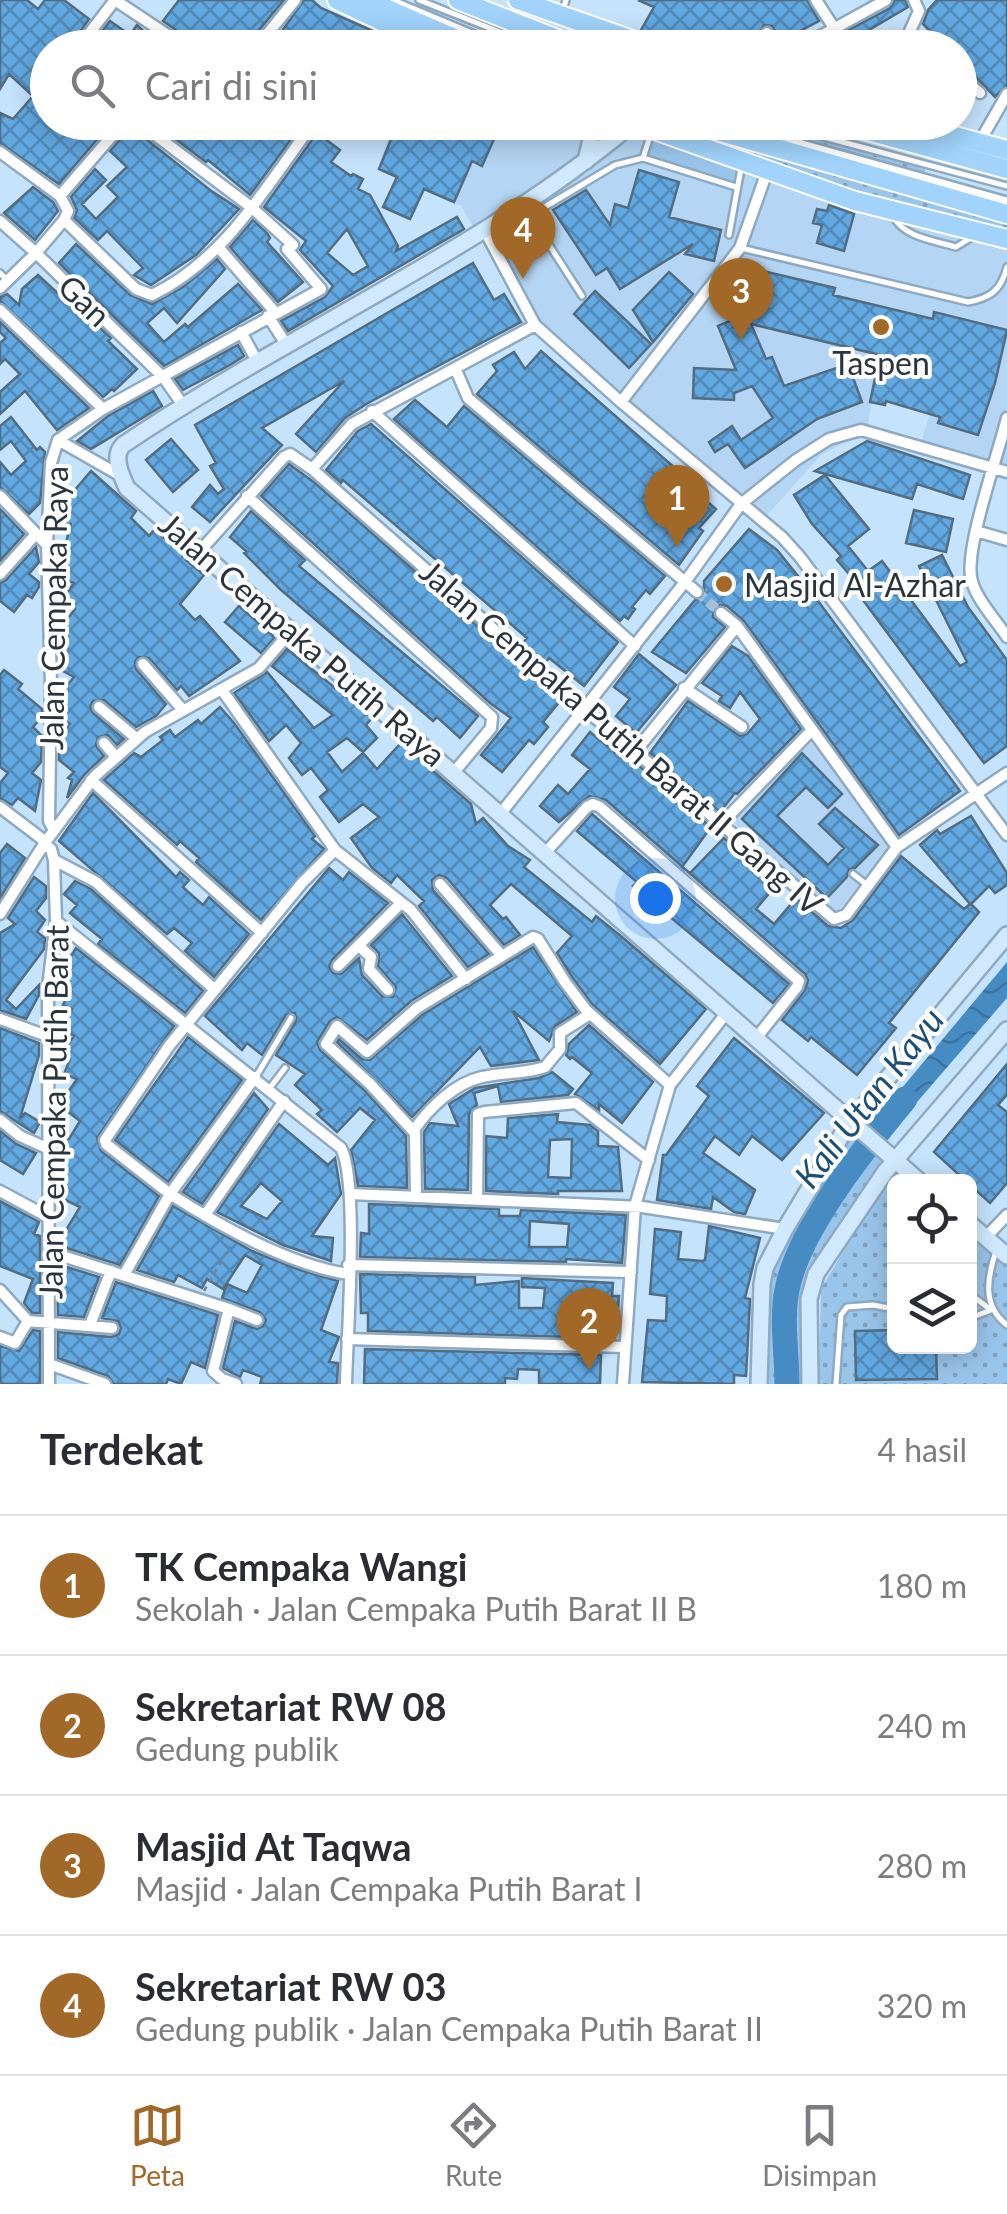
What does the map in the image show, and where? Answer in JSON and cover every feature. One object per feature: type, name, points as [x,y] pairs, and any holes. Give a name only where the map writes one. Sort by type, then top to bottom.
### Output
[{"type":"main road","points":[[337,0],[400,30]]},
{"type":"main road","points":[[367,0],[436,30]]},
{"type":"main road","points":[[458,0],[534,30]]},
{"type":"main road","points":[[518,0],[563,8],[601,30]]},
{"type":"main road","points":[[684,140],[856,201],[1007,239]]},
{"type":"main road","points":[[749,140],[1007,214]]},
{"type":"main road","points":[[901,140],[1007,169]]},
{"type":"main road","points":[[970,140],[1007,150]]},
{"type":"street","points":[[92,30],[115,0],[160,30]]},
{"type":"street","points":[[271,30],[295,0]]},
{"type":"street","points":[[816,0],[834,28]]},
{"type":"street","points":[[830,30],[863,4],[886,0]]},
{"type":"street","points":[[910,30],[918,11],[914,0]]},
{"type":"street","points":[[385,30],[389,25]]},
{"type":"street","points":[[978,142],[1007,94]]},
{"type":"street","points":[[60,196],[108,140]]},
{"type":"street","points":[[162,140],[251,207]]},
{"type":"street","points":[[0,152],[60,196],[68,211],[64,220],[144,294],[152,295],[177,283],[219,248],[301,140]]},
{"type":"street","points":[[586,161],[591,140]]},
{"type":"street","points":[[121,476],[120,448],[257,361],[485,231],[611,140]]},
{"type":"street","points":[[621,402],[740,248],[769,168]]},
{"type":"street","name":"Jalan Cempaka Raya","points":[[54,830],[49,821],[47,545],[51,463],[58,440],[103,409],[321,289],[288,249],[292,244],[251,207]]},
{"type":"street","points":[[0,220],[36,253],[1,279]]},
{"type":"street","name":"Gan","points":[[64,220],[36,253],[164,378],[183,405]]},
{"type":"street","points":[[485,231],[535,325],[800,557],[1007,835]]},
{"type":"street","points":[[219,248],[272,314],[286,344]]},
{"type":"street","points":[[0,310],[103,409]]},
{"type":"street","points":[[201,550],[290,454],[312,469],[343,432],[372,411],[535,325]]},
{"type":"street","points":[[240,332],[257,361]]},
{"type":"street","points":[[456,370],[468,398],[696,592]]},
{"type":"street","points":[[372,411],[635,646]]},
{"type":"street","points":[[1007,418],[976,530],[971,580],[1007,637]]},
{"type":"street","points":[[500,813],[685,582],[741,504],[796,460],[829,440],[861,430],[1007,472]]},
{"type":"street","points":[[58,440],[121,476]]},
{"type":"street","name":"Jalan Cempaka Putih Barat II Gang IV","points":[[312,469],[584,708],[834,919],[846,915],[897,848],[1007,773]]},
{"type":"street","name":"Jalan Cempaka Putih Raya","points":[[121,476],[127,488],[911,1174]]},
{"type":"street","points":[[0,496],[47,545]]},
{"type":"street","points":[[248,496],[492,717],[491,728],[455,772]]},
{"type":"street","points":[[976,530],[1007,540]]},
{"type":"street","points":[[0,574],[36,534]]},
{"type":"street","points":[[721,613],[737,626],[897,848]]},
{"type":"street","points":[[636,752],[737,626]]},
{"type":"street","points":[[0,914],[91,780],[136,738],[259,668],[292,630]]},
{"type":"street","points":[[143,664],[182,709]]},
{"type":"street","points":[[684,688],[742,727]]},
{"type":"street","points":[[222,690],[335,850],[419,919],[466,979]]},
{"type":"street","points":[[99,707],[136,738]]},
{"type":"street","points":[[721,824],[812,731]]},
{"type":"street","points":[[104,743],[116,757]]},
{"type":"street","points":[[91,780],[262,933]]},
{"type":"street","points":[[545,854],[587,806],[600,806],[799,980],[757,1037]]},
{"type":"street","points":[[0,808],[45,843],[54,860],[96,882],[215,990]]},
{"type":"street","points":[[335,850],[302,883],[142,1083],[105,1140],[107,1146],[204,1215],[284,1254],[348,1270],[631,1272]]},
{"type":"street","name":"Jalan Cempaka Putih Barat","points":[[49,1384],[48,987],[56,920],[54,860]]},
{"type":"street","points":[[440,884],[502,956]]},
{"type":"street","points":[[338,966],[401,904]]},
{"type":"street","points":[[56,920],[341,1148],[346,1156],[350,1194],[346,1384]]},
{"type":"street","points":[[759,1384],[762,1284],[765,1268],[785,1229],[853,1124],[1007,934]]},
{"type":"street","points":[[415,1132],[326,1044],[337,1026],[367,1052],[407,1016],[537,937],[590,1014],[670,1085]]},
{"type":"street","points":[[360,947],[371,957],[369,969],[388,990]]},
{"type":"street","points":[[624,1384],[635,1206],[670,1085],[728,1010]]},
{"type":"street","points":[[416,1197],[415,1132],[447,1094],[481,1077],[545,1067],[560,1049],[560,1033],[590,1014]]},
{"type":"street","points":[[0,1018],[48,1036]]},
{"type":"street","points":[[810,1384],[811,1285],[828,1254],[890,1155],[1007,1030]]},
{"type":"street","points":[[124,1276],[170,1194],[255,1078]]},
{"type":"street","points":[[204,1215],[284,1101]]},
{"type":"street","points":[[477,1200],[478,1114],[484,1112],[576,1103],[649,1160]]},
{"type":"street","points":[[0,1120],[20,1136],[49,1149]]},
{"type":"street","points":[[0,1191],[50,1218]]},
{"type":"street","points":[[350,1194],[635,1206],[785,1229]]},
{"type":"street","points":[[977,1230],[996,1248],[1007,1214]]},
{"type":"street","points":[[50,1252],[200,1298],[256,1320]]},
{"type":"street","points":[[90,1325],[111,1271]]},
{"type":"street","points":[[0,1290],[28,1321],[112,1328]]},
{"type":"street","points":[[229,1308],[212,1371],[236,1384]]},
{"type":"street","points":[[0,1354],[3,1339],[18,1340],[28,1321]]},
{"type":"street","points":[[347,1339],[626,1347]]},
{"type":"street","points":[[49,1364],[105,1384]]},
{"type":"lane","points":[[393,0],[465,30]]},
{"type":"lane","points":[[418,0],[494,30]]},
{"type":"lane","points":[[643,158],[649,140]]},
{"type":"lane","points":[[792,140],[1007,200]]},
{"type":"lane","points":[[835,140],[1007,186]]},
{"type":"lane","points":[[582,296],[535,222],[536,214],[614,165],[643,158],[736,187]]},
{"type":"lane","points":[[729,235],[743,160]]},
{"type":"lane","points":[[740,248],[968,302],[986,299],[997,290],[1007,267]]},
{"type":"lane","points":[[854,874],[868,886]]},
{"type":"lane","points":[[255,1078],[291,1018]]},
{"type":"lane","points":[[270,1089],[284,1068]]},
{"type":"lane","points":[[991,1310],[989,1280],[996,1248]]},
{"type":"lane","points":[[977,1299],[1007,1324]]},
{"type":"lane","points":[[836,1384],[841,1314],[847,1308],[887,1308]]},
{"type":"lane","points":[[977,1315],[991,1310]]},
{"type":"path","points":[[200,1298],[238,1231]]},
{"type":"shaded area","points":[[387,140],[690,140],[1007,239],[1007,468],[921,442],[942,377],[879,354],[867,431],[821,455],[760,523],[532,327],[461,206],[378,168]]},
{"type":"shaded area","points":[[649,140],[684,140],[743,160],[736,187],[643,158]]},
{"type":"shaded area","points":[[681,140],[745,140],[1007,215],[1007,239],[855,201]]},
{"type":"shaded area","points":[[791,140],[837,140],[926,165],[924,176]]},
{"type":"shaded area","points":[[813,740],[889,847],[835,915],[733,822]]},
{"type":"shaded area","points":[[850,1122],[908,1174],[887,1174],[816,1274],[810,1384],[759,1384],[762,1284]]},
{"type":"shaded area","points":[[887,1178],[887,1354],[977,1354],[977,1234],[1007,1260],[1007,1384],[819,1384],[821,1289]]},
{"type":"water","points":[[1007,962],[1007,998],[892,1131],[876,1119]]},
{"type":"building","points":[[0,0],[27,0],[38,9],[45,0],[64,0],[89,19],[81,30],[30,30],[30,93],[9,74],[0,89]]},
{"type":"building","points":[[179,0],[284,0],[259,30],[176,30],[163,21]]},
{"type":"building","points":[[304,0],[312,0],[321,8],[371,30],[283,30]]},
{"type":"building","points":[[638,0],[807,0],[819,21],[802,30],[774,30],[764,25],[761,30],[641,30],[654,7]]},
{"type":"building","points":[[895,0],[905,0],[908,7],[869,30],[849,30],[890,8]]},
{"type":"building","points":[[937,0],[1007,0],[1007,85],[995,97],[977,78],[977,30],[929,30],[923,24]]},
{"type":"building","points":[[110,21],[123,30],[103,30]]},
{"type":"building","points":[[30,99],[30,140],[97,140],[59,184],[0,143],[0,113],[13,119]]},
{"type":"building","points":[[120,140],[147,140],[239,209],[196,255],[151,285],[134,275],[143,268],[107,231],[98,240],[74,218],[77,210],[71,197],[95,169],[106,180],[82,204],[96,219],[118,197],[107,186],[127,167],[110,151]]},
{"type":"building","points":[[177,140],[290,140],[250,195]]},
{"type":"building","points":[[312,140],[326,140],[340,150],[331,162],[363,179],[358,189],[370,195],[398,246],[396,251],[457,217],[464,229],[288,331],[281,321],[325,297],[333,286],[300,250],[306,241],[264,207]],"holes":[[[347,229],[368,266],[353,275],[327,253]]]},
{"type":"building","points":[[391,140],[494,140],[482,166],[472,161],[454,202],[424,189],[410,219],[383,207],[397,177],[379,169]]},
{"type":"building","points":[[639,170],[679,182],[669,217],[721,230],[714,261],[685,254],[693,244],[620,289],[607,268],[596,275],[553,210],[586,190],[610,225],[615,204],[628,208]]},
{"type":"building","points":[[33,187],[53,202],[58,211],[35,240],[4,213]]},
{"type":"building","points":[[829,205],[854,214],[844,251],[817,243],[822,225],[813,223],[817,209],[827,211]]},
{"type":"building","points":[[253,220],[303,282],[278,302],[230,247]]},
{"type":"building","points":[[76,244],[130,295],[152,304],[183,287],[217,259],[225,269],[177,323],[164,308],[147,323],[164,342],[238,284],[262,310],[164,366],[59,263]]},
{"type":"building","points":[[473,263],[494,300],[504,294],[521,322],[368,403],[345,418],[316,452],[296,434],[344,381],[262,428],[282,445],[210,522],[192,507],[210,485],[218,494],[224,489],[210,466],[216,463],[195,425]]},
{"type":"building","points":[[669,272],[693,294],[653,342],[633,310]]},
{"type":"building","points":[[767,272],[835,288],[833,295],[933,319],[934,312],[1007,330],[978,435],[938,423],[940,417],[886,401],[885,405],[870,402],[880,355],[751,324],[766,359],[772,357],[784,386],[848,364],[862,402],[817,419],[745,468],[728,444],[715,452],[709,442],[732,426],[741,440],[773,418],[752,386],[734,393],[734,400],[693,398],[694,368],[736,370],[718,326],[758,309]]},
{"type":"building","points":[[38,275],[111,338],[108,341],[137,369],[114,391],[103,397],[0,301],[7,294],[19,305],[22,289]]},
{"type":"building","points":[[595,291],[651,344],[629,368],[574,314]]},
{"type":"building","points":[[0,322],[89,408],[57,430],[25,391],[0,414],[0,392],[20,374],[5,359],[0,364],[0,343],[6,338],[0,332]]},
{"type":"building","points":[[238,345],[244,356],[230,365],[183,390],[175,379]]},
{"type":"building","points":[[541,351],[699,489],[696,492],[716,509],[699,528],[703,531],[679,565],[477,394],[497,371],[493,365],[514,352],[525,369]]},
{"type":"building","points":[[153,391],[162,406],[91,449],[77,441],[108,416]]},
{"type":"building","points":[[415,400],[447,427],[464,406],[665,576],[650,594],[646,590],[628,619],[624,616],[620,621],[394,419]]},
{"type":"building","points":[[11,417],[37,450],[40,447],[45,452],[40,503],[29,514],[0,487],[0,462],[11,475],[26,461],[11,441],[0,450],[0,426]]},
{"type":"building","points":[[371,424],[618,642],[584,686],[549,658],[545,663],[523,643],[527,638],[343,480],[341,483],[326,470],[358,431]]},
{"type":"building","points":[[171,439],[198,470],[173,492],[146,460]]},
{"type":"building","points":[[867,441],[970,475],[963,499],[917,484],[912,499],[815,471]]},
{"type":"building","points":[[289,464],[561,700],[543,722],[548,727],[534,744],[529,740],[502,772],[481,755],[511,718],[261,496]]},
{"type":"building","points":[[91,471],[136,511],[131,518],[149,536],[154,530],[189,557],[186,560],[204,575],[180,604],[195,620],[200,616],[240,661],[189,696],[181,686],[177,690],[149,658],[138,657],[136,669],[166,704],[156,716],[136,727],[104,700],[93,701],[93,713],[124,739],[117,745],[108,735],[98,737],[96,746],[104,756],[67,798],[72,780],[68,778],[74,772],[59,760],[59,736],[70,724],[60,716],[60,694],[74,677],[59,669],[65,655],[59,648],[68,637],[59,630],[75,609],[62,599],[74,583],[57,577],[71,523],[69,526],[57,511]]},
{"type":"building","points":[[825,475],[869,529],[848,546],[868,571],[882,561],[960,666],[967,662],[919,566],[942,555],[968,607],[1007,660],[1007,746],[984,763],[851,584],[855,581],[837,560],[841,556],[812,524],[794,495]]},
{"type":"building","points":[[0,509],[24,534],[0,561]]},
{"type":"building","points":[[914,510],[953,519],[946,552],[906,543]]},
{"type":"building","points":[[251,511],[305,560],[299,566],[478,716],[460,738],[437,717],[433,721],[244,553],[230,537]]},
{"type":"building","points":[[749,529],[777,550],[960,791],[899,835],[744,621],[727,606],[714,608],[713,617],[725,627],[686,673],[652,652],[695,600],[704,597],[704,581]]},
{"type":"building","points":[[36,547],[39,562],[29,574],[39,582],[39,587],[14,612],[0,601],[0,583]]},
{"type":"building","points":[[239,606],[274,638],[261,653],[225,622]]},
{"type":"building","points":[[732,646],[748,656],[801,729],[720,812],[650,753],[688,701],[740,736],[747,734],[760,719],[740,692],[730,708],[719,701],[722,696],[702,683]]},
{"type":"building","points":[[287,649],[372,718],[366,725],[377,738],[363,752],[347,738],[327,752],[342,772],[363,753],[377,769],[401,743],[471,804],[476,824],[483,818],[508,846],[530,860],[524,867],[592,922],[596,916],[706,1009],[660,1064],[592,1004],[557,953],[572,936],[511,884],[490,905],[520,935],[504,945],[447,878],[439,875],[432,880],[433,890],[489,954],[468,967],[419,906],[424,901],[397,875],[391,883],[372,868],[351,838],[379,817],[363,804],[339,822],[320,797],[328,790],[311,768],[302,775],[289,758],[301,743],[286,725],[269,741],[234,693],[267,672],[314,728],[333,715],[272,666]]},
{"type":"building","points":[[639,654],[676,685],[636,733],[616,716],[630,699],[614,687]]},
{"type":"building","points":[[4,670],[22,684],[18,689],[42,709],[42,717],[33,727],[42,736],[41,762],[32,773],[41,780],[35,811],[18,798],[12,805],[0,798],[0,783],[8,773],[0,767],[0,675]]},
{"type":"building","points":[[220,707],[315,836],[312,839],[324,849],[261,920],[196,862],[199,858],[180,841],[177,845],[104,780],[134,753],[141,757],[170,730],[175,737],[198,720],[201,724]]},
{"type":"building","points":[[590,732],[621,757],[624,753],[711,827],[682,867],[606,800],[589,796],[559,822],[540,806],[558,785],[568,794],[590,769],[572,755]]},
{"type":"building","points":[[802,753],[842,794],[828,808],[806,787],[777,816],[828,865],[844,848],[819,824],[835,808],[878,845],[855,868],[849,869],[847,877],[827,898],[742,819]]},
{"type":"building","points":[[93,793],[176,877],[180,872],[189,880],[183,887],[186,890],[203,905],[209,897],[249,934],[214,977],[185,951],[192,943],[174,928],[167,934],[59,841]]},
{"type":"building","points":[[592,814],[789,984],[773,1003],[633,886],[637,882],[577,831]]},
{"type":"building","points":[[971,816],[1007,873],[1007,885],[995,893],[989,886],[971,904],[979,912],[889,1023],[896,1028],[857,1075],[811,1037],[808,1041],[782,1020],[805,990],[805,974],[686,870],[690,873],[724,838],[778,883],[756,909],[774,924],[796,898],[828,926],[841,928],[853,920],[901,856],[964,909],[970,904],[920,845],[937,830],[940,834]]},
{"type":"building","points":[[7,844],[25,858],[0,898],[0,853]]},
{"type":"building","points":[[329,868],[343,880],[349,872],[388,903],[332,960],[329,967],[333,973],[341,974],[359,958],[362,975],[382,996],[393,997],[396,987],[378,966],[379,953],[371,945],[402,914],[452,976],[411,1001],[367,1040],[337,1017],[317,1042],[320,1050],[406,1136],[407,1188],[358,1186],[351,1150],[375,1120],[360,1108],[337,1132],[317,1114],[322,1110],[295,1085],[305,1074],[276,1055],[296,1021],[295,1013],[286,1015],[262,1055],[247,1043],[242,1050],[205,1016]]},
{"type":"building","points":[[34,877],[46,886],[46,898],[36,911],[45,920],[37,932],[45,938],[44,949],[6,1000],[16,1009],[39,985],[39,995],[26,1019],[0,1010],[0,933],[15,924],[8,918]]},
{"type":"building","points":[[75,881],[91,889],[203,991],[185,1013],[98,944],[102,939],[70,913],[77,905],[64,894]]},
{"type":"building","points":[[533,947],[577,1012],[555,1026],[549,1041],[513,1011],[539,1060],[491,1066],[480,1047],[412,1117],[337,1042],[339,1039],[362,1059],[370,1060],[422,1015]]},
{"type":"building","points":[[76,948],[174,1026],[97,1138],[101,1151],[159,1196],[120,1265],[57,1245],[80,1207],[57,1196],[57,1160],[61,1151],[57,1146],[61,1136],[69,1139],[80,1121],[59,1105],[77,1079],[64,1074],[70,1059],[62,1054],[74,1036],[61,1029],[72,1009],[63,1005],[71,988],[63,986],[70,967],[66,964]]},
{"type":"building","points":[[589,1025],[653,1082],[622,1123],[599,1104],[599,1110],[575,1094],[592,1073],[566,1055],[569,1044]]},
{"type":"building","points":[[0,1028],[39,1043],[20,1118],[25,1113],[40,1122],[34,1133],[0,1111]]},
{"type":"building","points":[[188,1037],[242,1080],[168,1182],[115,1140]]},
{"type":"building","points":[[734,1038],[824,1113],[782,1160],[752,1136],[739,1155],[715,1136],[703,1153],[755,1190],[745,1214],[734,1212],[713,1197],[711,1209],[657,1200],[663,1155],[709,1096],[697,1086]]},
{"type":"building","points":[[1007,1064],[1007,1095],[998,1105],[1007,1112],[1007,1183],[990,1203],[977,1191],[977,1174],[958,1174],[934,1152]]},
{"type":"building","points":[[552,1072],[573,1089],[568,1095],[501,1102],[498,1086],[474,1093],[477,1105],[469,1114],[468,1190],[425,1189],[424,1132],[430,1123],[458,1126],[449,1104],[475,1088],[539,1078]]},
{"type":"building","points":[[254,1093],[268,1109],[202,1204],[183,1192]]},
{"type":"building","points":[[558,1114],[557,1122],[590,1125],[598,1131],[598,1146],[618,1147],[622,1191],[486,1191],[486,1136],[507,1138],[508,1118]],"holes":[[[572,1139],[571,1178],[548,1177],[550,1140]]]},
{"type":"building","points":[[279,1124],[328,1165],[335,1158],[341,1194],[312,1236],[333,1238],[331,1261],[283,1245],[217,1212]],"holes":[[[261,1183],[282,1201],[267,1219],[241,1206]]]},
{"type":"building","points":[[0,1131],[36,1153],[23,1174],[0,1160]]},
{"type":"building","points":[[0,1201],[39,1222],[34,1234],[40,1236],[40,1313],[32,1313],[24,1303],[33,1279],[0,1266]]},
{"type":"building","points":[[369,1204],[499,1209],[499,1216],[520,1216],[521,1210],[626,1215],[622,1263],[360,1257],[361,1233],[369,1234]],"holes":[[[530,1221],[569,1224],[567,1247],[529,1247]]]},
{"type":"building","points":[[173,1206],[252,1251],[338,1281],[321,1330],[339,1337],[329,1362],[338,1363],[337,1384],[260,1384],[262,1377],[243,1370],[240,1377],[223,1368],[235,1321],[257,1329],[266,1320],[260,1312],[222,1298],[227,1284],[247,1293],[262,1265],[245,1255],[223,1289],[207,1279],[202,1288],[178,1275],[174,1282],[137,1270]]},
{"type":"building","points":[[709,1226],[760,1238],[745,1298],[750,1299],[746,1376],[734,1375],[734,1384],[642,1382],[648,1320],[666,1321],[667,1296],[650,1294],[655,1229],[681,1232],[678,1259],[702,1261]]},
{"type":"building","points":[[57,1264],[99,1277],[84,1317],[58,1315]]},
{"type":"building","points":[[360,1274],[475,1277],[475,1285],[519,1281],[519,1308],[543,1308],[545,1288],[522,1287],[522,1278],[613,1283],[612,1296],[619,1296],[617,1323],[603,1322],[602,1338],[368,1331],[368,1313],[361,1313]]},
{"type":"building","points":[[116,1282],[218,1315],[205,1368],[191,1362],[181,1384],[168,1379],[166,1384],[114,1384],[108,1376],[58,1358],[58,1332],[111,1337],[119,1334],[118,1321],[102,1318]]},
{"type":"building","points":[[33,1330],[40,1331],[40,1384],[0,1384],[0,1346],[19,1351]]},
{"type":"building","points":[[887,1330],[887,1354],[936,1354],[937,1379],[856,1380],[855,1331]]},
{"type":"building","points":[[365,1349],[601,1355],[600,1384],[539,1384],[539,1370],[518,1369],[517,1379],[505,1378],[505,1384],[364,1384]]},
{"type":"waterway","name":"Kali Utan Kayu","points":[[787,1384],[784,1313],[794,1266],[835,1190],[905,1099]]},
{"type":"tunnel","points":[[697,592],[721,613]]},
{"type":"place","name":"Sekretariat RW 03","points":[[523,279]]},
{"type":"place","name":"Taspen","points":[[881,327]]},
{"type":"place","name":"Masjid At Taqwa","points":[[741,340]]},
{"type":"place","name":"TK Cempaka Wangi","points":[[677,547]]},
{"type":"place","name":"Masjid Al-Azhar","points":[[724,584]]},
{"type":"place","name":"Sekretariat RW 08","points":[[589,1370]]}]
